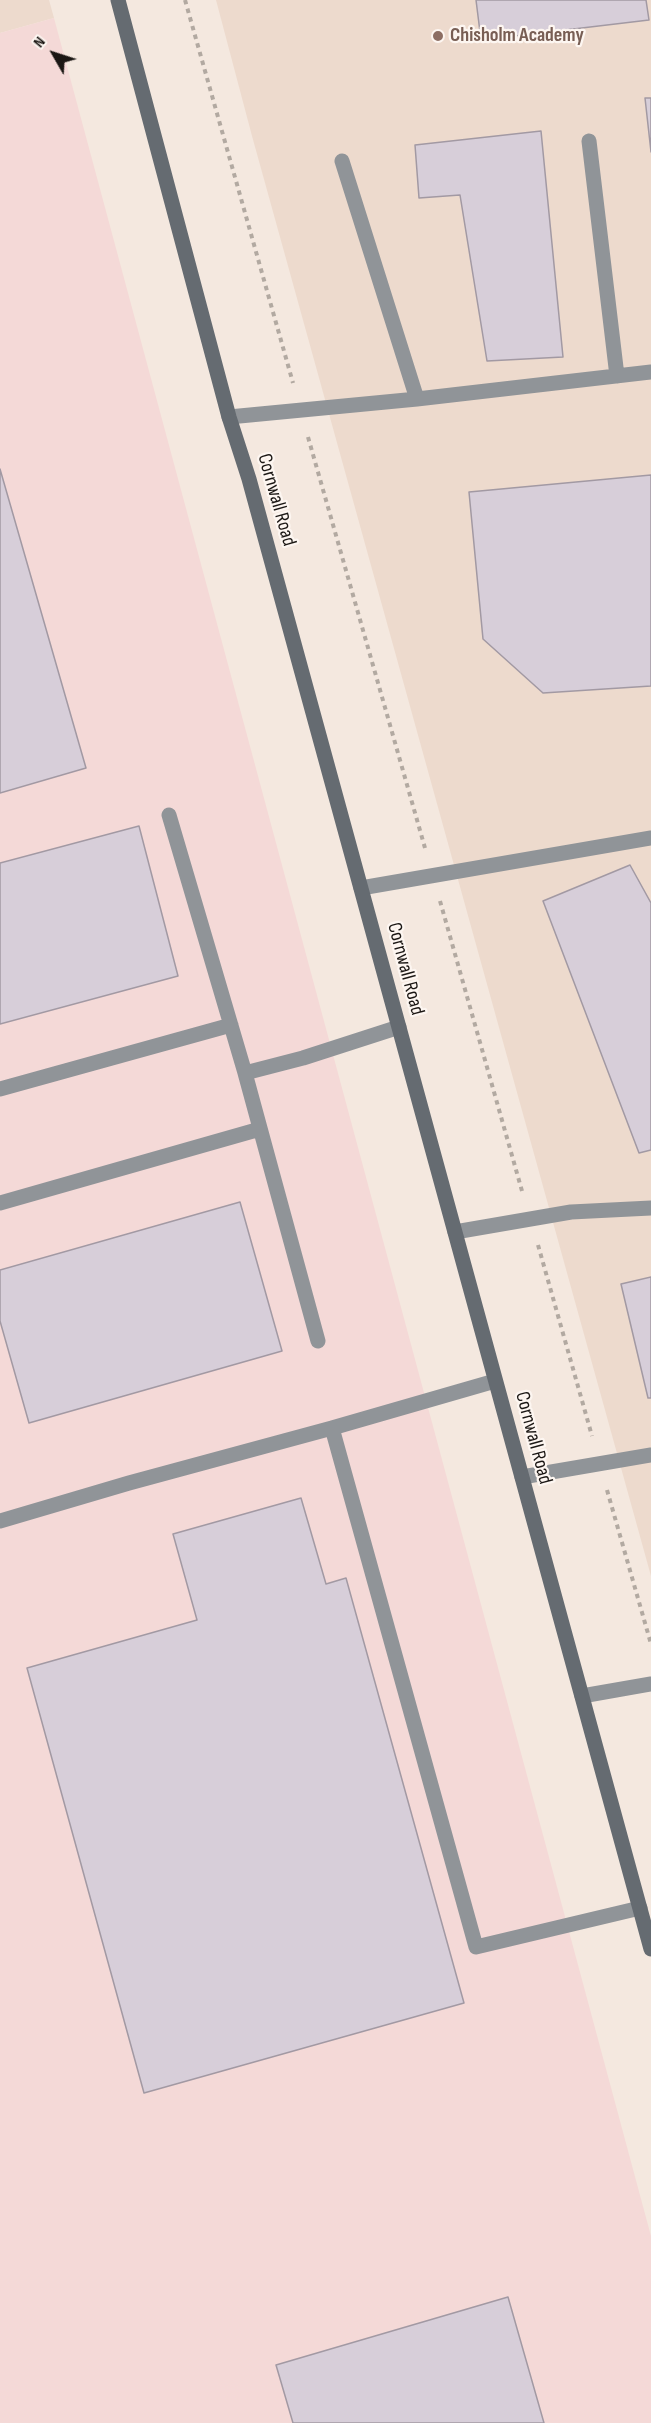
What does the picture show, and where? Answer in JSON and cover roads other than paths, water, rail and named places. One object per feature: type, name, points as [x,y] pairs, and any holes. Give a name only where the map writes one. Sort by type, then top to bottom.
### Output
[{"type":"main road","name":"Cornwall Road","points":[[118,0],[229,417],[249,479],[651,1949]]},
{"type":"lane","points":[[589,141],[617,376]]},
{"type":"lane","points":[[342,161],[417,399]]},
{"type":"lane","points":[[229,417],[417,399],[651,372]]},
{"type":"lane","points":[[169,815],[245,1073],[318,1341]]},
{"type":"lane","points":[[361,888],[651,838]]},
{"type":"lane","points":[[0,1089],[231,1025]]},
{"type":"lane","points":[[245,1073],[303,1058],[399,1027]]},
{"type":"lane","points":[[0,1203],[260,1130]]},
{"type":"lane","points":[[455,1232],[571,1212],[651,1208]]},
{"type":"lane","points":[[0,1521],[495,1381]]},
{"type":"lane","points":[[332,1428],[476,1947],[640,1908]]},
{"type":"lane","points":[[522,1478],[651,1455]]},
{"type":"lane","points":[[582,1696],[651,1684]]},
{"type":"place","name":"Chisholm Academy","points":[[438,36]]}]
